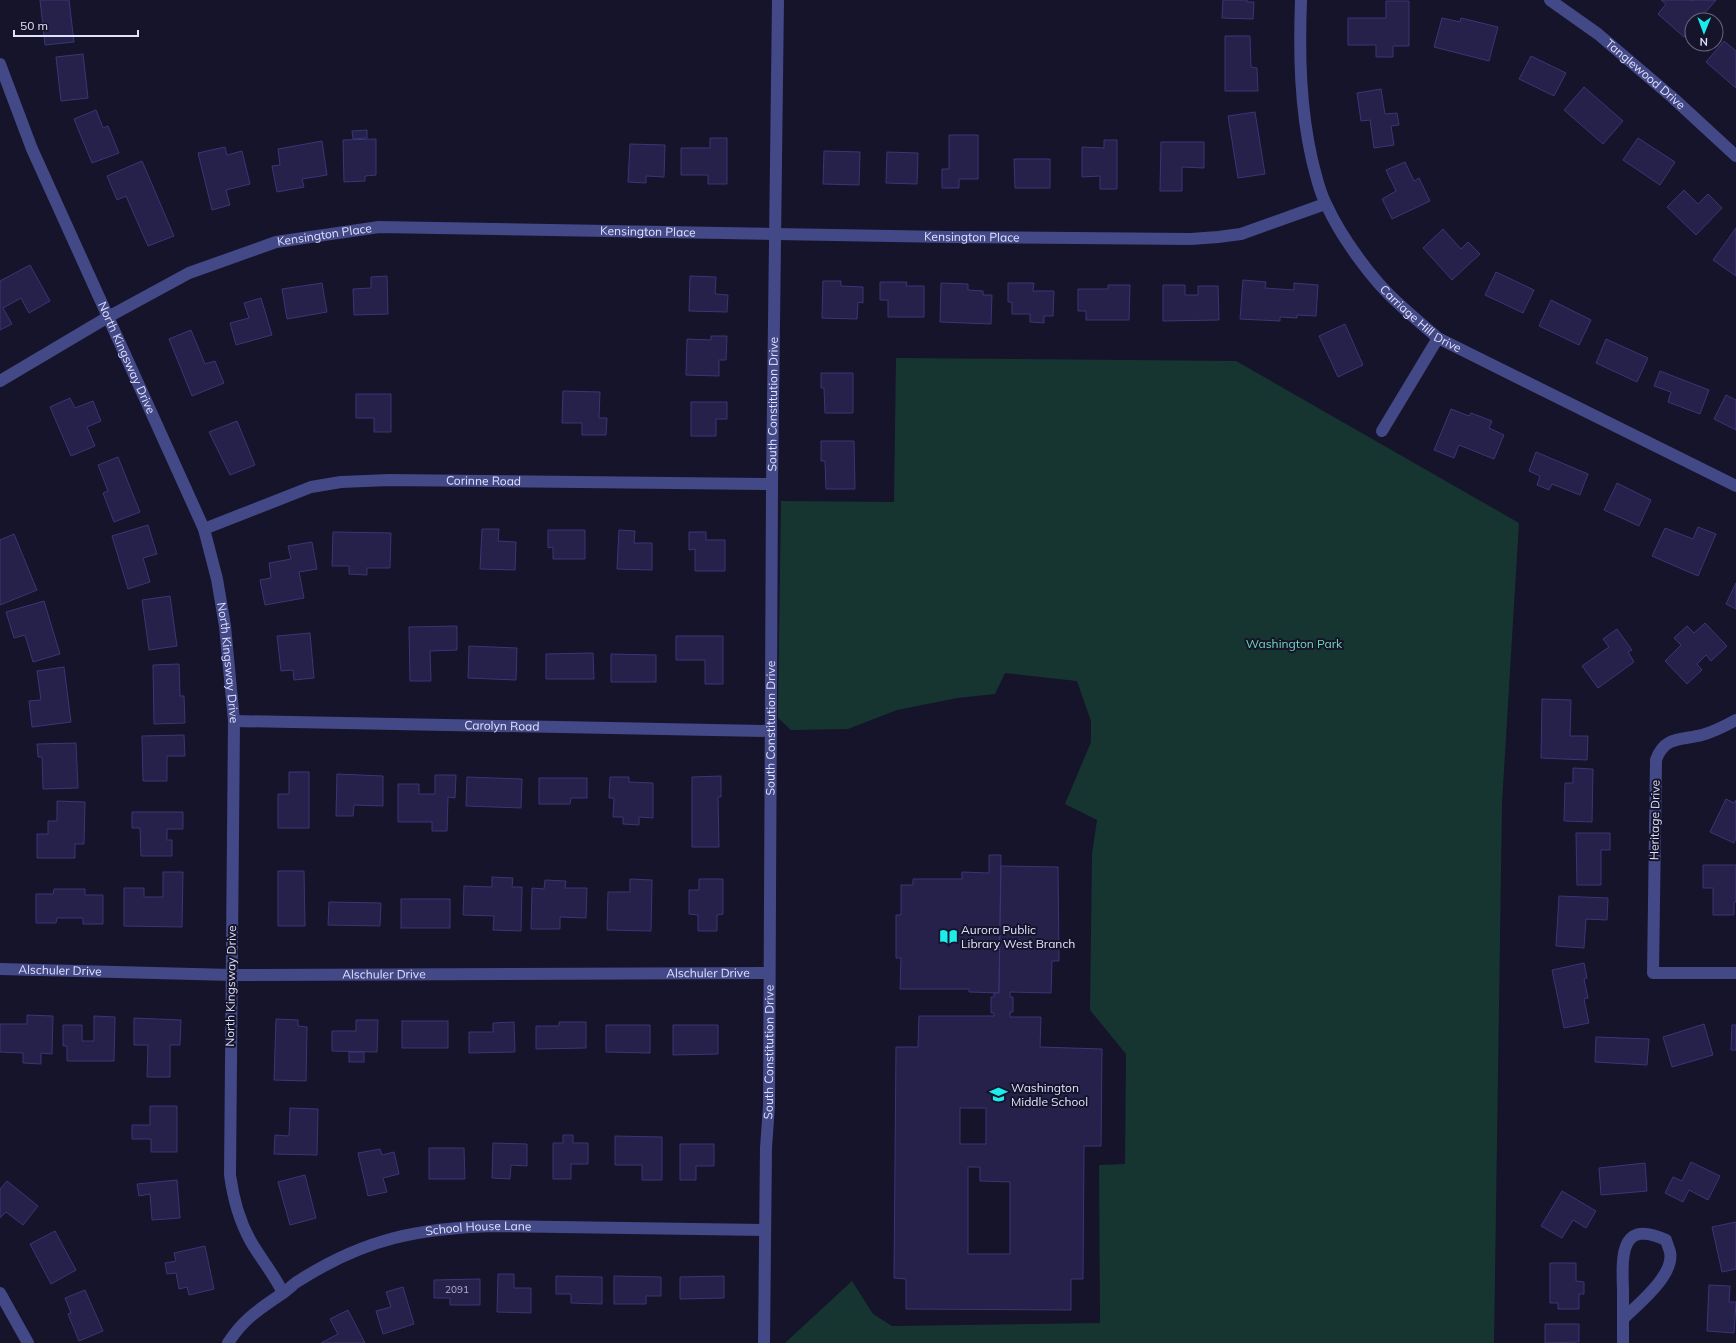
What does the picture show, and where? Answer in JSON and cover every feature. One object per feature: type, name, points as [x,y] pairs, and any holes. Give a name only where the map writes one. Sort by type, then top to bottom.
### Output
[{"type":"street","name":"South Constitution Drive","points":[[764,1343],[766,1148],[769,1106],[768,973],[778,0]]},
{"type":"street","name":"Carriage Hill Drive","points":[[1301,0],[1300,85],[1303,112],[1314,166],[1325,204],[1343,236],[1368,270],[1398,304],[1438,338],[1736,486]]},
{"type":"street","name":"Tanglewood Drive","points":[[1550,0],[1598,34],[1677,101],[1736,156]]},
{"type":"street","name":"North Kingsway Drive","points":[[0,64],[32,149],[204,529],[218,579],[225,626],[234,721],[230,1158],[232,1190],[242,1222],[250,1240],[283,1293]]},
{"type":"street","name":"Kensington Place","points":[[0,381],[108,317],[189,273],[276,242],[379,227],[776,232],[948,237],[1204,238],[1241,234],[1325,204]]},
{"type":"street","points":[[1382,431],[1438,338]]},
{"type":"street","name":"Corinne Road","points":[[204,529],[310,487],[341,482],[389,480],[772,484]]},
{"type":"street","name":"Heritage Drive","points":[[1736,720],[1702,735],[1670,741],[1663,747],[1656,760],[1653,973],[1736,973]]},
{"type":"street","name":"Carolyn Road","points":[[234,721],[770,731]]},
{"type":"street","name":"Alschuler Drive","points":[[0,970],[232,976],[768,973]]},
{"type":"street","name":"School House Lane","points":[[228,1343],[237,1328],[264,1305],[283,1293],[299,1280],[350,1253],[377,1242],[429,1230],[455,1227],[496,1226],[765,1230]]},
{"type":"street","points":[[1623,1319],[1662,1280],[1669,1266],[1670,1253],[1666,1240],[1652,1234],[1641,1233],[1631,1238],[1625,1247],[1622,1261],[1623,1343]]},
{"type":"street","points":[[0,1293],[28,1343]]},
{"type":"green space","name":"Washington Park","points":[[896,358],[1236,361],[1519,523],[1502,803],[1494,1343],[785,1343],[852,1281],[873,1314],[892,1326],[1100,1323],[1099,1165],[1125,1164],[1126,1054],[1090,1010],[1092,854],[1097,820],[1065,804],[1091,742],[1091,721],[1077,681],[1005,673],[995,694],[957,698],[897,710],[848,729],[791,730],[778,718],[781,501],[894,502]]},
{"type":"building","points":[[40,0],[69,0],[74,42],[45,45]]},
{"type":"building","points":[[1223,0],[1247,0],[1247,2],[1254,2],[1253,19],[1222,18]]},
{"type":"building","points":[[1661,0],[1716,0],[1706,12],[1684,12],[1684,37],[1658,14],[1666,4]]},
{"type":"building","points":[[1386,1],[1409,1],[1409,46],[1393,46],[1393,57],[1376,57],[1376,45],[1348,45],[1348,18],[1386,18]]},
{"type":"building","points":[[1442,18],[1460,22],[1461,18],[1498,27],[1489,61],[1434,47]]},
{"type":"building","points":[[1225,36],[1250,36],[1251,67],[1257,68],[1258,91],[1225,91]]},
{"type":"building","points":[[1724,41],[1736,51],[1736,88],[1706,62],[1715,52],[1724,52]]},
{"type":"building","points":[[83,54],[88,98],[61,101],[56,57]]},
{"type":"building","points":[[1531,56],[1566,73],[1554,96],[1519,79]]},
{"type":"building","points":[[1584,87],[1623,121],[1603,144],[1564,110]]},
{"type":"building","points":[[1381,89],[1385,114],[1397,113],[1399,125],[1391,126],[1394,145],[1374,148],[1370,120],[1361,121],[1357,93]]},
{"type":"building","points":[[96,110],[103,128],[108,126],[119,153],[92,163],[74,119]]},
{"type":"building","points":[[1255,112],[1265,174],[1238,178],[1228,116]]},
{"type":"building","points":[[367,130],[367,138],[353,139],[352,131]]},
{"type":"building","points":[[949,135],[978,135],[978,179],[959,179],[959,188],[942,188],[942,169],[949,169]]},
{"type":"building","points":[[710,138],[727,138],[727,184],[708,184],[708,175],[681,175],[681,148],[710,148]]},
{"type":"building","points":[[1638,138],[1675,162],[1660,185],[1623,160]]},
{"type":"building","points":[[376,139],[376,175],[365,176],[365,181],[344,182],[343,140]]},
{"type":"building","points":[[1104,140],[1117,140],[1117,189],[1100,189],[1100,176],[1082,177],[1082,147],[1104,148]]},
{"type":"building","points":[[322,141],[327,175],[302,179],[304,187],[277,192],[272,166],[280,165],[278,149]]},
{"type":"building","points":[[1161,142],[1204,142],[1204,168],[1182,167],[1182,191],[1160,191]]},
{"type":"building","points":[[630,144],[665,145],[664,177],[646,176],[646,183],[628,182]]},
{"type":"building","points":[[225,147],[227,155],[242,151],[250,184],[226,190],[230,205],[212,210],[198,153]]},
{"type":"building","points":[[824,151],[860,152],[859,185],[823,184]]},
{"type":"building","points":[[887,152],[918,153],[917,184],[886,183]]},
{"type":"building","points":[[1014,159],[1050,159],[1050,188],[1015,188]]},
{"type":"building","points":[[142,161],[174,236],[148,246],[126,196],[117,200],[107,176]]},
{"type":"building","points":[[1405,162],[1414,181],[1419,178],[1430,201],[1392,219],[1382,199],[1396,191],[1386,170]]},
{"type":"building","points":[[1684,190],[1698,204],[1708,194],[1722,208],[1696,235],[1667,207]]},
{"type":"building","points":[[1736,228],[1736,276],[1713,260]]},
{"type":"building","points":[[1443,229],[1461,249],[1468,242],[1480,254],[1452,280],[1423,248]]},
{"type":"building","points":[[30,265],[50,301],[29,313],[21,298],[3,308],[12,324],[0,330],[0,281]]},
{"type":"building","points":[[1496,272],[1534,290],[1523,313],[1485,295]]},
{"type":"building","points":[[387,276],[388,314],[354,315],[353,289],[371,288],[371,277]]},
{"type":"building","points":[[690,276],[716,277],[715,294],[728,295],[727,312],[689,311]]},
{"type":"building","points":[[1243,280],[1266,282],[1265,288],[1294,290],[1294,283],[1318,285],[1316,316],[1297,315],[1297,318],[1280,317],[1280,321],[1240,319]]},
{"type":"building","points":[[823,281],[841,281],[841,286],[863,287],[863,303],[858,302],[857,319],[822,318]]},
{"type":"building","points":[[880,282],[907,282],[906,286],[924,286],[924,317],[888,317],[888,300],[880,300]]},
{"type":"building","points":[[322,283],[327,312],[287,319],[282,289]]},
{"type":"building","points":[[941,283],[968,284],[968,290],[983,291],[983,295],[992,295],[991,324],[940,322]]},
{"type":"building","points":[[1008,283],[1034,283],[1033,291],[1054,291],[1053,316],[1044,316],[1044,323],[1030,322],[1030,314],[1012,314],[1012,302],[1008,302]]},
{"type":"building","points":[[1108,285],[1130,285],[1129,320],[1086,320],[1086,311],[1078,311],[1078,289],[1108,289]]},
{"type":"building","points":[[1163,285],[1185,285],[1185,295],[1198,295],[1198,286],[1218,286],[1219,320],[1163,321]]},
{"type":"building","points":[[261,298],[272,335],[236,345],[230,323],[249,318],[244,303]]},
{"type":"building","points":[[1551,300],[1591,320],[1579,345],[1539,326]]},
{"type":"building","points":[[1345,324],[1363,365],[1338,377],[1319,336]]},
{"type":"building","points":[[191,330],[205,364],[215,361],[224,383],[192,396],[169,339]]},
{"type":"building","points":[[711,336],[727,336],[726,360],[719,360],[719,376],[686,375],[687,339],[711,340]]},
{"type":"building","points":[[1606,339],[1648,358],[1637,382],[1596,363]]},
{"type":"building","points":[[1660,371],[1709,390],[1700,414],[1668,402],[1671,392],[1654,386]]},
{"type":"building","points":[[821,373],[853,373],[853,413],[825,413],[824,388],[821,388]]},
{"type":"building","points":[[563,391],[600,392],[599,418],[607,418],[606,435],[582,435],[582,423],[562,423]]},
{"type":"building","points":[[356,394],[391,394],[391,432],[374,432],[374,418],[356,418]]},
{"type":"building","points":[[1726,395],[1736,400],[1736,430],[1714,419]]},
{"type":"building","points":[[70,398],[75,408],[93,401],[101,421],[87,427],[95,446],[71,456],[50,407]]},
{"type":"building","points":[[691,402],[727,402],[727,419],[716,419],[716,436],[691,436]]},
{"type":"building","points":[[1451,409],[1469,416],[1471,413],[1492,421],[1489,428],[1504,435],[1494,459],[1459,445],[1454,458],[1434,450]]},
{"type":"building","points":[[237,421],[255,465],[230,475],[209,432]]},
{"type":"building","points":[[821,441],[854,441],[855,489],[826,489],[825,461],[821,461]]},
{"type":"building","points":[[1536,452],[1588,474],[1580,495],[1552,484],[1549,490],[1537,485],[1540,476],[1529,471]]},
{"type":"building","points":[[118,457],[140,512],[114,522],[103,493],[108,491],[98,465]]},
{"type":"building","points":[[1617,483],[1651,500],[1639,526],[1604,510]]},
{"type":"building","points":[[148,525],[157,554],[143,558],[150,582],[128,589],[112,536]]},
{"type":"building","points":[[1698,527],[1716,534],[1698,576],[1652,556],[1665,528],[1693,539]]},
{"type":"building","points":[[482,529],[499,529],[498,541],[516,542],[515,570],[480,569]]},
{"type":"building","points":[[548,530],[585,530],[585,559],[553,559],[553,547],[548,548]]},
{"type":"building","points":[[619,530],[635,531],[634,543],[652,543],[652,570],[617,569]]},
{"type":"building","points":[[333,532],[391,533],[390,568],[367,568],[367,575],[349,574],[349,566],[332,566]]},
{"type":"building","points":[[689,532],[706,532],[706,540],[725,540],[725,571],[695,571],[695,549],[689,550]]},
{"type":"building","points":[[14,534],[37,590],[0,605],[0,540]]},
{"type":"building","points":[[312,542],[317,569],[299,572],[304,598],[265,605],[260,580],[271,578],[269,563],[291,559],[288,546]]},
{"type":"building","points":[[1736,583],[1736,609],[1726,604]]},
{"type":"building","points":[[170,596],[177,646],[149,650],[142,600]]},
{"type":"building","points":[[44,601],[60,654],[33,662],[25,635],[14,638],[6,612]]},
{"type":"building","points":[[1705,623],[1727,646],[1711,661],[1706,655],[1697,664],[1702,670],[1687,684],[1665,661],[1681,645],[1674,638],[1687,626],[1694,633]]},
{"type":"building","points":[[457,626],[457,650],[430,651],[431,681],[410,681],[409,627]]},
{"type":"building","points":[[1617,629],[1632,650],[1628,652],[1634,662],[1598,688],[1582,666],[1609,647],[1603,639]]},
{"type":"building","points":[[310,633],[314,678],[294,680],[293,670],[281,671],[277,636]]},
{"type":"building","points":[[676,636],[723,636],[723,684],[705,684],[705,660],[676,660]]},
{"type":"building","points":[[469,646],[517,648],[516,680],[468,678]]},
{"type":"building","points":[[593,653],[594,679],[546,679],[546,654]]},
{"type":"building","points":[[611,654],[656,655],[656,682],[611,682]]},
{"type":"building","points":[[179,664],[180,696],[184,696],[185,723],[154,724],[153,665]]},
{"type":"building","points":[[64,667],[71,722],[32,727],[29,701],[41,700],[37,671]]},
{"type":"building","points":[[1542,699],[1571,700],[1570,736],[1588,736],[1587,760],[1541,758]]},
{"type":"building","points":[[184,735],[185,756],[167,756],[167,781],[143,781],[142,736]]},
{"type":"building","points":[[76,743],[78,788],[43,789],[42,757],[38,757],[37,744]]},
{"type":"building","points":[[1573,768],[1593,769],[1592,822],[1564,821],[1565,783],[1573,783]]},
{"type":"building","points":[[289,772],[309,772],[309,828],[278,828],[278,794],[289,794]]},
{"type":"building","points":[[337,774],[383,776],[383,806],[354,805],[353,816],[336,816]]},
{"type":"building","points":[[435,775],[456,775],[455,798],[448,797],[447,831],[432,831],[432,822],[398,822],[398,784],[419,784],[419,794],[435,794]]},
{"type":"building","points":[[721,776],[721,797],[718,797],[719,847],[692,847],[692,777]]},
{"type":"building","points":[[467,777],[522,779],[521,808],[466,806]]},
{"type":"building","points":[[610,777],[629,777],[629,782],[653,783],[653,818],[639,817],[639,825],[623,824],[623,817],[613,817],[614,798],[609,798]]},
{"type":"building","points":[[539,778],[587,778],[587,798],[571,798],[570,804],[539,804]]},
{"type":"building","points":[[1726,799],[1734,803],[1736,800],[1736,838],[1734,843],[1710,832]]},
{"type":"building","points":[[57,801],[85,802],[84,844],[75,844],[75,858],[37,858],[37,834],[48,834],[48,821],[57,821]]},
{"type":"building","points":[[132,812],[183,812],[183,829],[167,829],[167,840],[172,840],[172,856],[141,856],[140,828],[132,828]]},
{"type":"building","points":[[1576,833],[1610,833],[1610,850],[1601,850],[1601,885],[1577,885]]},
{"type":"building","name":"Aurora Public Library West Branch","points":[[989,855],[1001,855],[999,993],[969,992],[969,989],[900,989],[901,958],[896,958],[896,915],[901,915],[901,885],[913,885],[913,879],[962,879],[962,872],[989,873]]},
{"type":"building","points":[[1703,865],[1736,865],[1736,902],[1734,902],[1734,915],[1713,915],[1713,888],[1703,888]]},
{"type":"building","name":"Washington Middle School","points":[[1001,866],[1058,867],[1059,961],[1052,961],[1051,993],[1010,992],[1010,997],[1013,997],[1013,1012],[1010,1012],[1010,1017],[1041,1017],[1040,1047],[1102,1049],[1101,1146],[1084,1146],[1083,1279],[1071,1279],[1071,1310],[906,1309],[906,1279],[894,1278],[896,1047],[918,1047],[919,1016],[994,1016],[994,1013],[991,1013],[991,997],[994,997],[994,993],[999,993]],"holes":[[[960,1108],[986,1108],[986,1144],[960,1144]],[[968,1167],[980,1167],[980,1181],[1010,1182],[1010,1254],[968,1254]]]},
{"type":"building","points":[[278,871],[304,871],[305,926],[278,926]]},
{"type":"building","points":[[163,872],[183,872],[182,927],[124,926],[124,888],[144,888],[144,897],[163,897]]},
{"type":"building","points":[[492,877],[513,878],[512,887],[522,887],[521,931],[493,930],[494,916],[463,915],[464,886],[492,887]]},
{"type":"building","points":[[630,879],[652,880],[651,931],[607,930],[608,892],[630,892]]},
{"type":"building","points":[[699,879],[723,879],[723,914],[717,915],[717,931],[698,931],[698,915],[689,914],[689,890],[699,890]]},
{"type":"building","points":[[545,880],[566,881],[565,888],[587,888],[586,918],[560,917],[560,929],[531,929],[532,888],[544,889]]},
{"type":"building","points":[[54,889],[85,889],[85,895],[103,895],[103,924],[83,924],[83,918],[57,918],[56,923],[36,923],[36,894],[53,894]]},
{"type":"building","points":[[1559,896],[1608,898],[1607,920],[1586,919],[1584,948],[1556,946]]},
{"type":"building","points":[[401,899],[450,899],[450,928],[401,928]]},
{"type":"building","points":[[329,902],[381,903],[380,926],[328,925]]},
{"type":"building","points":[[1584,963],[1587,978],[1584,979],[1588,998],[1584,999],[1589,1023],[1564,1028],[1552,970]]},
{"type":"building","points":[[27,1015],[53,1016],[52,1054],[41,1053],[41,1064],[23,1063],[23,1053],[0,1052],[0,1024],[27,1024]]},
{"type":"building","points":[[94,1016],[115,1017],[114,1061],[67,1061],[67,1046],[63,1046],[63,1025],[82,1025],[82,1041],[94,1041]]},
{"type":"building","points":[[134,1018],[181,1020],[180,1045],[170,1045],[170,1077],[147,1077],[148,1045],[134,1045]]},
{"type":"building","points":[[276,1019],[298,1020],[298,1026],[307,1027],[306,1081],[274,1080]]},
{"type":"building","points":[[356,1020],[378,1020],[377,1052],[332,1051],[332,1031],[356,1031]]},
{"type":"building","points":[[402,1021],[448,1021],[448,1048],[402,1048]]},
{"type":"building","points":[[514,1022],[515,1052],[469,1053],[469,1032],[493,1032],[493,1023]]},
{"type":"building","points":[[559,1022],[586,1022],[586,1048],[536,1049],[536,1026],[559,1026]]},
{"type":"building","points":[[1704,1024],[1713,1055],[1672,1067],[1663,1037]]},
{"type":"building","points":[[606,1025],[650,1025],[650,1053],[606,1052]]},
{"type":"building","points":[[673,1025],[718,1025],[718,1054],[673,1055]]},
{"type":"building","points":[[1732,1025],[1736,1025],[1736,1050],[1731,1050]]},
{"type":"building","points":[[1596,1037],[1649,1039],[1647,1065],[1595,1062]]},
{"type":"building","points":[[349,1052],[364,1052],[364,1062],[349,1062]]},
{"type":"building","points":[[150,1106],[177,1106],[177,1152],[151,1152],[151,1139],[132,1139],[132,1125],[150,1125]]},
{"type":"building","points":[[290,1108],[318,1109],[317,1155],[274,1154],[275,1135],[289,1136]]},
{"type":"building","points":[[563,1135],[573,1135],[573,1143],[588,1143],[588,1164],[571,1164],[571,1179],[553,1179],[553,1143],[563,1143]]},
{"type":"building","points":[[615,1136],[662,1137],[662,1180],[642,1180],[642,1165],[615,1165]]},
{"type":"building","points":[[493,1143],[527,1144],[527,1166],[511,1165],[510,1179],[492,1178]]},
{"type":"building","points":[[680,1144],[714,1144],[714,1166],[696,1166],[696,1180],[680,1180]]},
{"type":"building","points":[[429,1148],[464,1148],[465,1179],[429,1179]]},
{"type":"building","points":[[380,1149],[382,1155],[394,1152],[399,1174],[383,1178],[387,1192],[368,1196],[358,1153]]},
{"type":"building","points":[[1691,1162],[1720,1176],[1708,1200],[1689,1190],[1683,1202],[1665,1193],[1673,1177],[1682,1181]]},
{"type":"building","points":[[1645,1163],[1647,1191],[1601,1195],[1599,1168]]},
{"type":"building","points":[[305,1175],[316,1218],[290,1225],[278,1182]]},
{"type":"building","points":[[177,1180],[180,1218],[152,1220],[150,1194],[139,1196],[137,1184]]},
{"type":"building","points":[[7,1181],[38,1206],[23,1225],[6,1212],[0,1218],[0,1189]]},
{"type":"building","points":[[1562,1191],[1596,1211],[1586,1228],[1573,1220],[1562,1238],[1541,1226]]},
{"type":"building","points":[[1736,1222],[1736,1269],[1722,1272],[1712,1227]]},
{"type":"building","points":[[55,1231],[76,1270],[51,1284],[30,1244]]},
{"type":"building","points":[[205,1246],[214,1289],[189,1295],[187,1287],[179,1289],[176,1273],[167,1274],[165,1263],[176,1261],[174,1253]]},
{"type":"building","points":[[1550,1263],[1576,1263],[1576,1281],[1584,1282],[1584,1294],[1579,1294],[1579,1309],[1558,1309],[1558,1303],[1550,1303]]},
{"type":"building","points":[[498,1274],[514,1274],[514,1288],[531,1288],[531,1313],[497,1312]]},
{"type":"building","points":[[556,1276],[602,1277],[602,1304],[571,1303],[571,1294],[556,1294]]},
{"type":"building","points":[[614,1276],[661,1277],[661,1296],[646,1296],[646,1304],[614,1304]]},
{"type":"building","points":[[724,1276],[724,1298],[680,1299],[680,1277]]},
{"type":"building","points":[[480,1279],[480,1305],[450,1305],[450,1298],[434,1298],[434,1280]]},
{"type":"building","points":[[1709,1285],[1730,1286],[1729,1302],[1736,1302],[1734,1333],[1707,1331]]},
{"type":"building","points":[[403,1287],[414,1324],[383,1334],[376,1311],[391,1307],[386,1292]]},
{"type":"building","points":[[85,1290],[103,1331],[79,1341],[68,1314],[71,1313],[65,1298]]},
{"type":"building","points":[[348,1310],[365,1343],[321,1343],[338,1334],[330,1319]]},
{"type":"building","points":[[1545,1324],[1579,1324],[1579,1342],[1545,1343]]},
{"type":"place","name":"Aurora Public Library West Branch","points":[[948,937]]},
{"type":"place","name":"Washington Middle School","points":[[998,1095]]}]
